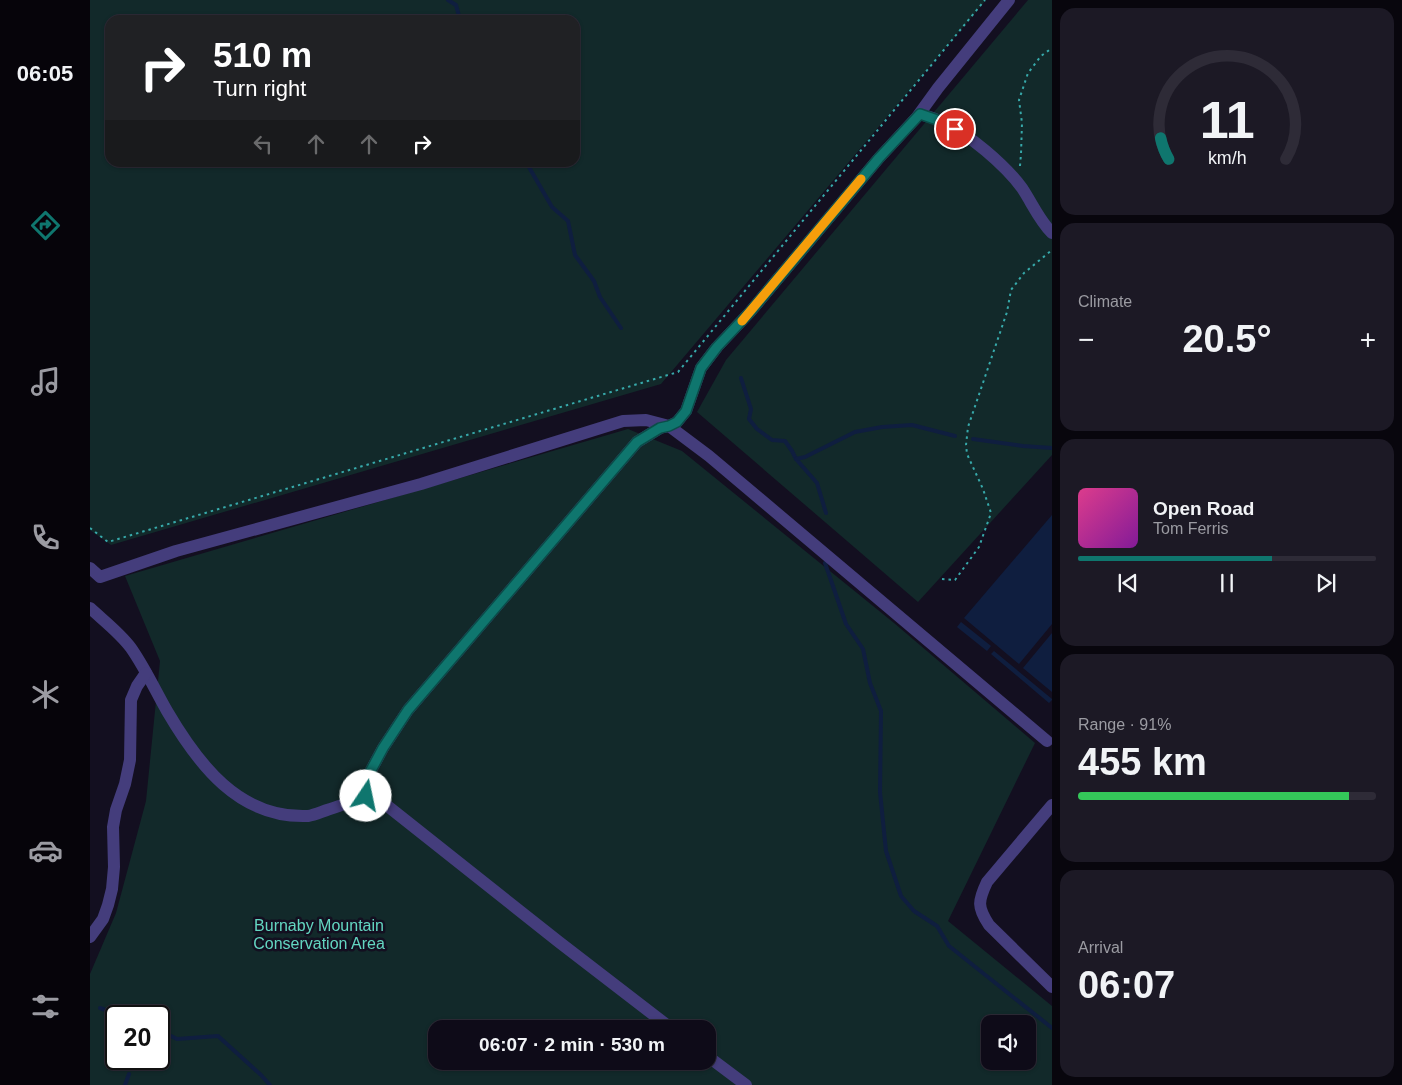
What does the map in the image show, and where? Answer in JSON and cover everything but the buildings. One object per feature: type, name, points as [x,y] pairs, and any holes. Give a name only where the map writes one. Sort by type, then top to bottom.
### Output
[{"type":"lane","points":[[366,796],[369,774],[383,748],[408,710],[637,442],[660,428],[677,422],[686,411],[701,368],[717,347],[750,312],[879,158],[920,114],[938,88],[1009,0]]},
{"type":"lane","points":[[920,114],[943,122],[994,158],[1021,188],[1046,227],[1052,233]]},
{"type":"lane","points":[[90,568],[100,577],[176,551],[421,484],[623,421],[646,420],[669,426],[709,456],[1046,742]]},
{"type":"lane","points":[[90,608],[114,629],[130,647],[167,710],[206,768],[217,780],[242,799],[272,812],[310,816],[366,796],[385,804],[660,1020]]},
{"type":"lane","points":[[90,937],[103,919],[112,889],[114,867],[113,827],[130,760],[131,700],[137,686],[146,673]]},
{"type":"lane","points":[[1052,805],[987,882],[980,895],[979,905],[982,914],[990,925],[1052,987]]},
{"type":"lane","points":[[716,1062],[746,1085]]},
{"type":"path","points":[[90,528],[108,542],[678,372],[985,0]]},
{"type":"path","points":[[1017,183],[1021,154],[1022,123],[1019,100],[1028,73],[1041,56],[1052,48]]},
{"type":"path","points":[[942,579],[955,580],[979,547],[991,513],[983,489],[967,454],[966,445],[968,427],[1007,312],[1011,290],[1024,273],[1052,250]]},
{"type":"green space","points":[[90,0],[986,0],[661,384],[111,545],[90,530]]},
{"type":"green space","points":[[1028,0],[1052,0],[1052,455],[918,602],[697,412],[726,360]]},
{"type":"green space","name":"Burnaby Mountain Conservation Area","points":[[628,429],[682,451],[894,623],[1035,743],[948,921],[1052,1006],[1052,1085],[90,1085],[90,974],[116,913],[146,801],[160,661],[125,576]]},
{"type":"water","points":[[1052,515],[1052,624],[1019,664],[964,618]]},
{"type":"water","points":[[961,622],[991,646],[987,651],[957,627]]},
{"type":"water","points":[[1052,633],[1052,692],[1023,668]]},
{"type":"water","points":[[994,651],[1052,700],[1049,703],[991,654]]},
{"type":"waterway","points":[[448,0],[456,5],[459,15]]},
{"type":"waterway","points":[[529,167],[552,207],[568,221],[575,255],[594,281],[600,297],[621,328]]},
{"type":"waterway","points":[[741,378],[751,409],[749,419],[757,429],[772,440],[785,441],[796,459],[817,483],[826,513]]},
{"type":"waterway","points":[[796,459],[805,457],[855,432],[882,427],[912,425],[955,436]]},
{"type":"waterway","points":[[973,439],[1052,448]]},
{"type":"waterway","points":[[825,563],[846,624],[863,649],[870,683],[881,711],[880,792],[886,851],[901,896],[914,911],[937,926],[949,946],[1052,1028]]},
{"type":"waterway","points":[[100,1008],[105,1010]]},
{"type":"waterway","points":[[170,1036],[177,1039],[218,1036],[270,1085]]},
{"type":"waterway","points":[[125,1085],[129,1074]]},
{"type":"slow traffic","points":[[742,321],[861,179]]},
{"type":"route","points":[[366,796],[369,774],[383,748],[408,710],[506,598],[637,442],[660,428],[677,422],[686,411],[701,368],[717,347],[732,333],[879,158],[920,114],[943,122],[955,129]]}]
